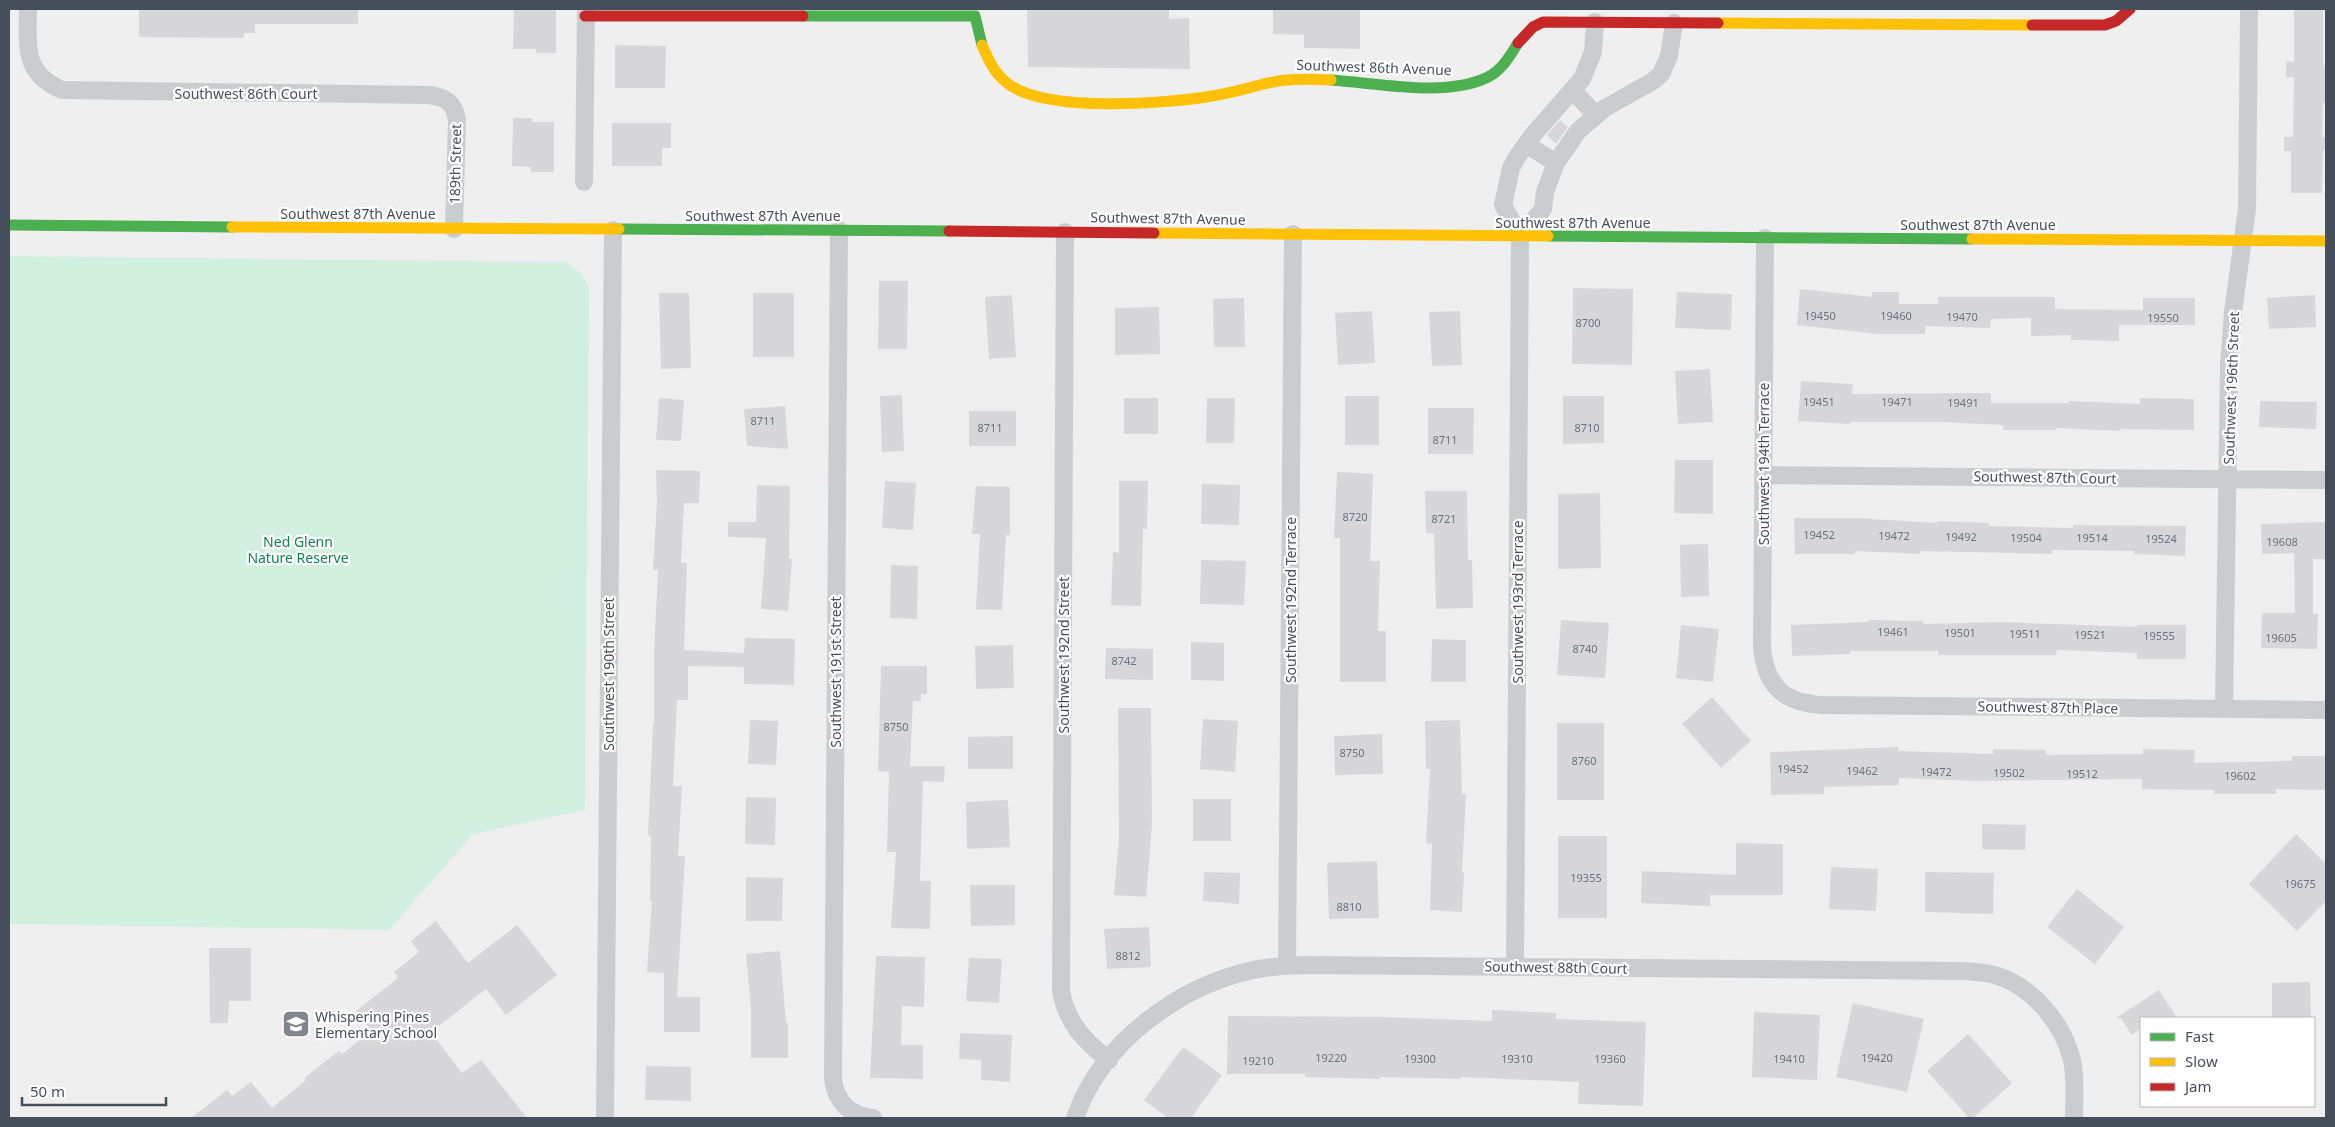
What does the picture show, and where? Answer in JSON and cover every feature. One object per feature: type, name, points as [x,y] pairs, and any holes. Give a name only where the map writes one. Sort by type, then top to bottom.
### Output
[{"type":"street","name":"Southwest 86th Court","points":[[28,9],[30,59],[33,68],[52,86],[69,91],[428,95],[444,98],[449,101]]},
{"type":"street","name":"Southwest 196th Street","points":[[2224,709],[2229,357],[2247,209],[2249,9]]},
{"type":"street","name":"Southwest 86th Avenue","points":[[586,12],[975,16],[978,37],[983,51],[1007,84],[1032,97],[1067,103],[1195,99],[1271,82],[1297,79],[1428,86],[1460,84],[1486,78],[1497,72],[1511,57],[1521,38],[1536,24],[1556,21],[2105,25],[2127,12]]},
{"type":"street","points":[[584,182],[586,12]]},
{"type":"street","points":[[1595,22],[1593,52],[1582,79],[1526,144],[1511,168],[1503,205],[1520,237],[1543,209],[1545,192],[1556,163],[1578,131],[1596,115],[1653,81],[1660,74],[1669,56],[1674,23]]},
{"type":"street","points":[[1572,90],[1596,115]]},
{"type":"street","name":"189th Street","points":[[449,101],[453,106],[456,120],[454,229]]},
{"type":"street","points":[[1526,144],[1556,163]]},
{"type":"street","name":"Southwest 87th Avenue","points":[[9,225],[840,230],[1520,237],[2326,241]]},
{"type":"street","name":"Southwest 190th Street","points":[[605,1118],[613,230]]},
{"type":"street","name":"Southwest 191st Street","points":[[840,230],[833,1079],[838,1098],[848,1110],[859,1116],[873,1118]]},
{"type":"street","name":"Southwest 192nd Street","points":[[1065,232],[1061,991],[1063,1004],[1073,1027],[1088,1044],[1109,1060]]},
{"type":"street","name":"Southwest 192nd Terrace","points":[[1287,966],[1293,234]]},
{"type":"street","name":"Southwest 193rd Terrace","points":[[1515,966],[1520,237]]},
{"type":"street","name":"Southwest 194th Terrace","points":[[1765,238],[1762,648],[1766,670],[1775,687]]},
{"type":"street","name":"Southwest 87th Court","points":[[1763,475],[2326,480]]},
{"type":"street","name":"Southwest 87th Place","points":[[1775,687],[1790,698],[1821,705],[2326,710]]},
{"type":"street","name":"Southwest 88th Court","points":[[1075,1118],[1094,1080],[1109,1060],[1121,1045],[1150,1019],[1190,993],[1251,970],[1287,966],[1515,966],[1963,971],[1998,976],[2028,993],[2048,1013],[2066,1044],[2074,1076],[2074,1118]]},
{"type":"green space","name":"Ned Glenn Nature Reserve","points":[[9,256],[565,262],[580,272],[589,288],[585,810],[473,834],[389,930],[9,924]]},
{"type":"building","points":[[139,9],[358,9],[358,24],[255,24],[255,33],[244,33],[244,38],[139,37]]},
{"type":"building","points":[[514,9],[556,9],[556,53],[536,53],[536,49],[513,49]]},
{"type":"building","points":[[1027,9],[1169,9],[1169,19],[1189,18],[1190,69],[1028,67]]},
{"type":"building","points":[[1273,9],[1360,9],[1360,49],[1304,48],[1304,35],[1273,34]]},
{"type":"building","points":[[2294,9],[2323,9],[2323,62],[2324,68],[2326,68],[2326,103],[2323,103],[2322,137],[2326,137],[2326,150],[2323,150],[2322,193],[2291,193],[2291,151],[2284,151],[2284,137],[2293,137],[2294,77],[2286,77],[2286,61],[2294,62]]},
{"type":"building","points":[[615,45],[666,46],[665,88],[615,88]]},
{"type":"building","points":[[513,118],[532,118],[532,122],[554,122],[554,172],[531,172],[531,167],[512,166]]},
{"type":"building","points":[[1560,120],[1568,127],[1556,144],[1547,135]]},
{"type":"building","points":[[612,123],[671,123],[671,148],[662,148],[662,166],[612,166]]},
{"type":"building","points":[[879,281],[908,281],[907,349],[878,349]]},
{"type":"building","points":[[1573,288],[1633,289],[1632,365],[1572,364]]},
{"type":"building","points":[[1800,289],[1872,297],[1872,292],[1899,292],[1899,304],[1938,304],[1938,297],[2055,297],[2055,309],[2143,310],[2143,298],[2195,298],[2195,325],[2119,325],[2119,341],[2071,340],[2071,335],[2031,336],[2031,318],[1991,319],[1990,328],[1925,326],[1925,334],[1878,334],[1797,325]]},
{"type":"building","points":[[1677,292],[1732,294],[1731,330],[1675,328]]},
{"type":"building","points":[[659,293],[689,293],[691,368],[661,369]]},
{"type":"building","points":[[753,293],[794,293],[794,357],[753,357]]},
{"type":"building","points":[[1012,295],[1016,357],[989,359],[985,297]]},
{"type":"building","points":[[2315,295],[2316,327],[2269,329],[2267,298]]},
{"type":"building","points":[[1244,298],[1245,347],[1214,347],[1213,299]]},
{"type":"building","points":[[1159,307],[1160,354],[1115,355],[1115,308]]},
{"type":"building","points":[[1372,311],[1375,363],[1338,365],[1335,313]]},
{"type":"building","points":[[1460,311],[1462,365],[1432,366],[1429,312]]},
{"type":"building","points":[[1710,369],[1713,422],[1678,424],[1675,371]]},
{"type":"building","points":[[1801,381],[1853,384],[1852,394],[1991,393],[1991,403],[2069,403],[2069,401],[2140,404],[2140,398],[2194,399],[2194,430],[2120,429],[2120,431],[2056,428],[2056,430],[2003,430],[2003,425],[1941,422],[1851,422],[1850,424],[1798,421]]},
{"type":"building","points":[[902,395],[904,451],[882,452],[880,396]]},
{"type":"building","points":[[1345,396],[1379,396],[1379,445],[1345,445]]},
{"type":"building","points":[[1563,396],[1604,396],[1604,443],[1563,444]]},
{"type":"building","points":[[659,398],[684,400],[681,441],[656,440]]},
{"type":"building","points":[[1124,398],[1158,398],[1158,434],[1124,434]]},
{"type":"building","points":[[1207,398],[1235,398],[1234,443],[1206,443]]},
{"type":"building","points":[[2260,401],[2317,402],[2316,429],[2259,427]]},
{"type":"building","points":[[785,406],[788,449],[747,446],[744,409]]},
{"type":"building","points":[[1428,408],[1474,408],[1473,454],[1428,454]]},
{"type":"building","points":[[969,411],[1016,411],[1016,446],[969,446]]},
{"type":"building","points":[[1675,460],[1713,460],[1713,514],[1674,513]]},
{"type":"building","points":[[656,470],[700,471],[699,503],[684,503],[681,563],[687,563],[684,650],[744,653],[745,638],[795,639],[794,685],[744,684],[744,667],[688,666],[688,700],[677,700],[673,786],[682,786],[678,856],[685,856],[677,997],[700,997],[700,1032],[664,1032],[664,973],[647,972],[652,901],[650,901],[651,836],[648,835],[654,725],[654,653],[658,570],[653,570],[657,502]]},
{"type":"building","points":[[1337,472],[1373,474],[1370,561],[1380,561],[1378,631],[1386,631],[1386,682],[1340,682],[1340,538],[1334,538]]},
{"type":"building","points":[[885,481],[916,483],[913,530],[882,528]]},
{"type":"building","points":[[1119,481],[1148,481],[1147,529],[1143,529],[1141,606],[1111,605],[1113,552],[1119,553]]},
{"type":"building","points":[[1202,484],[1240,485],[1239,525],[1201,524]]},
{"type":"building","points":[[757,485],[790,486],[789,559],[792,559],[788,611],[761,609],[766,538],[728,537],[728,522],[756,522]]},
{"type":"building","points":[[976,486],[1010,487],[1010,535],[1006,535],[1002,610],[976,609],[980,534],[972,534]]},
{"type":"building","points":[[1425,491],[1467,491],[1468,560],[1472,560],[1473,608],[1436,609],[1434,533],[1426,533]]},
{"type":"building","points":[[1600,493],[1601,568],[1558,569],[1558,494]]},
{"type":"building","points":[[1794,518],[1855,518],[1937,523],[1937,521],[1989,523],[1989,526],[2073,528],[2073,525],[2186,526],[2185,556],[2134,554],[2134,551],[2052,550],[2052,554],[1920,551],[1919,554],[1855,551],[1855,554],[1795,554]]},
{"type":"building","points":[[2326,522],[2326,559],[2313,559],[2313,614],[2318,614],[2317,649],[2261,648],[2262,613],[2295,613],[2294,553],[2262,554],[2261,524]]},
{"type":"building","points":[[1708,544],[1709,596],[1681,597],[1680,545]]},
{"type":"building","points":[[1201,560],[1246,561],[1244,605],[1200,604]]},
{"type":"building","points":[[891,565],[918,566],[917,619],[890,618]]},
{"type":"building","points":[[1561,620],[1609,623],[1605,678],[1557,675]]},
{"type":"building","points":[[1868,620],[1923,621],[1923,624],[2001,622],[2137,627],[2137,625],[2186,625],[2186,659],[2137,659],[2137,653],[2057,650],[2056,655],[1938,655],[1938,651],[1850,651],[1850,654],[1792,656],[1791,625],[1868,622]]},
{"type":"building","points":[[1681,625],[1719,629],[1713,682],[1676,678]]},
{"type":"building","points":[[1432,639],[1466,640],[1466,682],[1431,682]]},
{"type":"building","points":[[1191,642],[1224,643],[1224,681],[1191,680]]},
{"type":"building","points":[[1013,645],[1014,688],[976,689],[975,646]]},
{"type":"building","points":[[1106,648],[1153,649],[1153,680],[1105,679]]},
{"type":"building","points":[[881,666],[927,666],[927,694],[921,694],[921,701],[913,701],[910,766],[945,766],[944,782],[923,781],[920,881],[931,881],[930,929],[891,928],[896,852],[887,852],[889,772],[878,771]]},
{"type":"building","points":[[1712,697],[1751,741],[1721,768],[1682,724]]},
{"type":"building","points":[[1118,708],[1151,708],[1152,826],[1146,897],[1114,895],[1119,837]]},
{"type":"building","points":[[1203,719],[1238,721],[1235,772],[1200,769]]},
{"type":"building","points":[[750,720],[778,721],[776,765],[748,764]]},
{"type":"building","points":[[1460,720],[1462,794],[1466,795],[1462,912],[1430,910],[1432,844],[1426,843],[1430,769],[1426,769],[1425,721]]},
{"type":"building","points":[[1557,723],[1604,723],[1604,800],[1557,800]]},
{"type":"building","points":[[1382,734],[1383,774],[1335,775],[1334,736]]},
{"type":"building","points":[[1013,736],[1013,769],[968,769],[968,737]]},
{"type":"building","points":[[1898,747],[1898,751],[1993,754],[1993,749],[2046,750],[2046,755],[2143,754],[2143,749],[2195,750],[2194,763],[2292,761],[2292,756],[2326,756],[2326,790],[2276,789],[2276,794],[2214,794],[2214,790],[2142,789],[2142,779],[1976,781],[1899,778],[1899,785],[1824,787],[1824,794],[1771,795],[1770,752]]},
{"type":"building","points":[[746,797],[776,798],[775,845],[745,844]]},
{"type":"building","points":[[1193,799],[1231,799],[1231,841],[1193,841]]},
{"type":"building","points":[[1008,800],[1010,847],[967,849],[966,802]]},
{"type":"building","points":[[1982,824],[2026,825],[2025,850],[1982,849]]},
{"type":"building","points":[[2296,834],[2326,864],[2326,901],[2297,931],[2249,884]]},
{"type":"building","points":[[1558,836],[1607,836],[1607,918],[1558,918]]},
{"type":"building","points":[[1736,843],[1783,844],[1783,895],[1710,895],[1710,906],[1641,903],[1642,871],[1736,875]]},
{"type":"building","points":[[1377,861],[1379,918],[1329,919],[1327,863]]},
{"type":"building","points":[[1831,867],[1878,869],[1876,911],[1829,909]]},
{"type":"building","points":[[1204,872],[1240,873],[1239,904],[1203,901]]},
{"type":"building","points":[[1925,872],[1994,873],[1993,914],[1925,912]]},
{"type":"building","points":[[746,877],[783,878],[782,921],[746,921]]},
{"type":"building","points":[[970,885],[1015,885],[1015,925],[971,926]]},
{"type":"building","points":[[2077,889],[2124,927],[2095,964],[2047,927]]},
{"type":"building","points":[[436,921],[468,963],[517,925],[557,975],[506,1015],[486,989],[431,1032],[462,1073],[481,1060],[527,1118],[191,1118],[227,1090],[232,1096],[251,1082],[272,1108],[306,1080],[304,1078],[339,1051],[342,1054],[371,1031],[356,1011],[398,978],[394,972],[419,952],[411,941]]},
{"type":"building","points":[[1149,927],[1151,967],[1107,969],[1104,929]]},
{"type":"building","points":[[209,948],[251,948],[251,1001],[229,1001],[228,1023],[210,1023]]},
{"type":"building","points":[[780,951],[786,1023],[788,1023],[788,1058],[751,1058],[751,1009],[746,954]]},
{"type":"building","points":[[876,956],[925,957],[924,1007],[902,1006],[901,1045],[923,1045],[923,1079],[870,1078]]},
{"type":"building","points":[[969,958],[1002,959],[999,1003],[966,1001]]},
{"type":"building","points":[[2310,982],[2311,1017],[2272,1017],[2272,983]]},
{"type":"building","points":[[2159,990],[2176,1017],[2140,1017],[2140,1029],[2132,1035],[2121,1018],[2116,1018]]},
{"type":"building","points":[[1853,1003],[1924,1019],[1907,1092],[1836,1077]]},
{"type":"building","points":[[1492,1010],[1556,1013],[1556,1019],[1646,1022],[1643,1106],[1578,1104],[1579,1082],[1461,1077],[1461,1079],[1380,1077],[1380,1079],[1305,1077],[1305,1074],[1227,1074],[1228,1016],[1381,1017],[1492,1021]]},
{"type":"building","points":[[1754,1012],[1820,1015],[1817,1080],[1752,1077]]},
{"type":"building","points":[[960,1033],[1012,1035],[1010,1082],[981,1080],[981,1060],[959,1059]]},
{"type":"building","points":[[1968,1034],[2012,1083],[1973,1118],[1969,1118],[1927,1071]]},
{"type":"building","points":[[1183,1047],[1222,1075],[1191,1118],[1168,1118],[1144,1100]]},
{"type":"building","points":[[646,1066],[691,1067],[691,1101],[645,1100]]},
{"type":"traffic: fast","points":[[803,16],[975,16],[982,45]]},
{"type":"traffic: fast","points":[[1331,80],[1411,88],[1452,87],[1488,77],[1505,62],[1518,43]]},
{"type":"traffic: fast","points":[[9,225],[232,227]]},
{"type":"traffic: fast","points":[[619,229],[949,231]]},
{"type":"traffic: fast","points":[[1548,236],[1972,239]]},
{"type":"traffic: slow","points":[[1718,23],[2032,25]]},
{"type":"traffic: slow","points":[[982,45],[989,61],[1007,83],[1025,92],[1048,99],[1076,102],[1106,104],[1165,102],[1220,95],[1285,80],[1331,80]]},
{"type":"traffic: slow","points":[[232,227],[619,229]]},
{"type":"traffic: slow","points":[[1154,233],[1548,236]]},
{"type":"traffic: slow","points":[[1972,239],[2326,241]]},
{"type":"traffic: jam","points":[[2032,25],[2105,25],[2116,21],[2130,9]]},
{"type":"traffic: jam","points":[[585,16],[803,16]]},
{"type":"traffic: jam","points":[[1518,43],[1533,27],[1543,22],[1718,23]]},
{"type":"traffic: jam","points":[[949,231],[1154,233]]},
{"type":"place","name":"Whispering Pines Elementary School","points":[[296,1024]]}]
